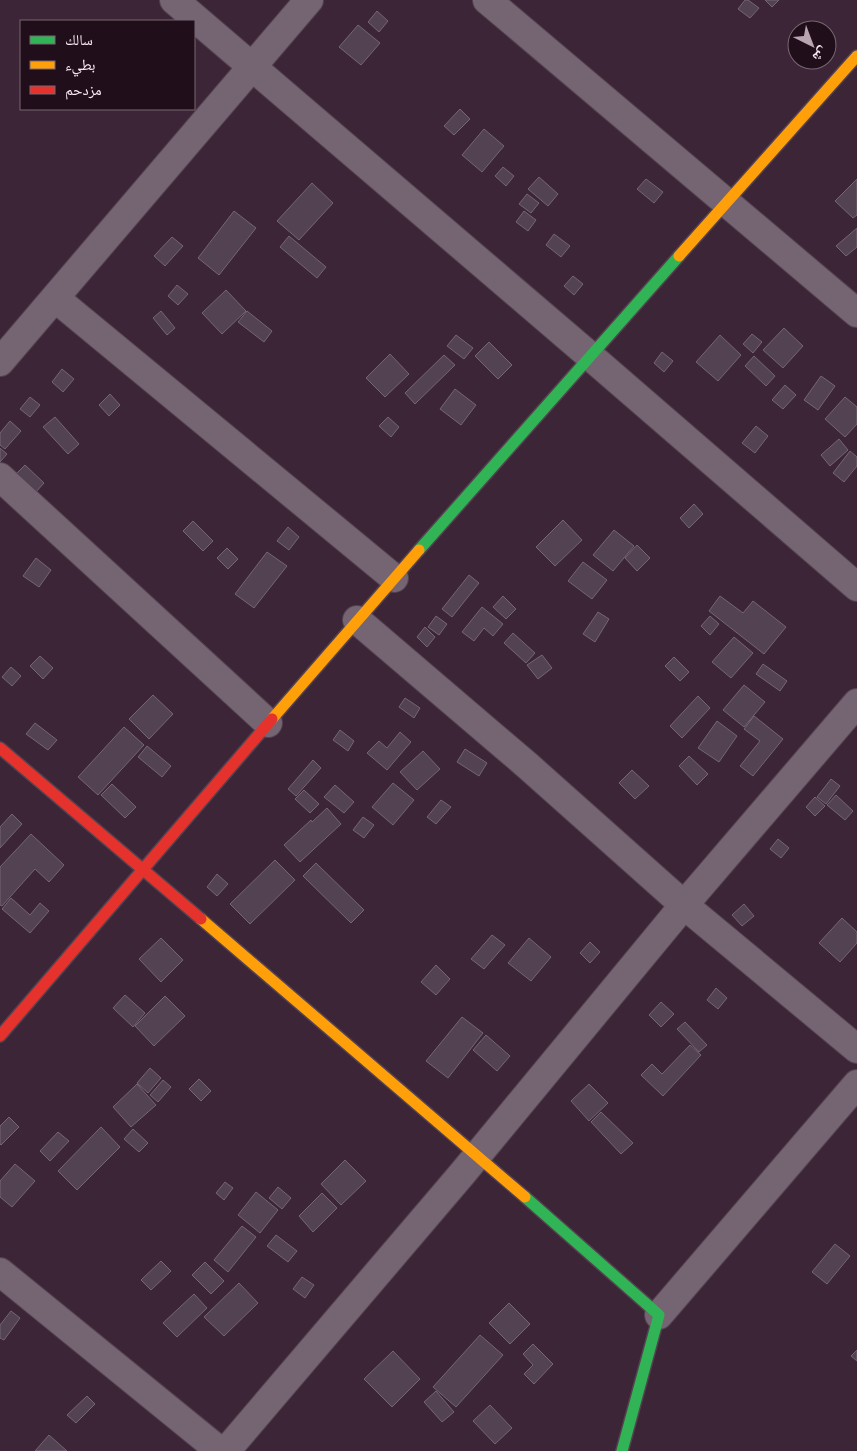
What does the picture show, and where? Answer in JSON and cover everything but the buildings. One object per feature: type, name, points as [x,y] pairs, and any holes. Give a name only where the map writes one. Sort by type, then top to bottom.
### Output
[{"type":"street","points":[[174,0],[857,587]]},
{"type":"street","points":[[0,362],[309,0]]},
{"type":"street","points":[[487,0],[857,314]]},
{"type":"street","points":[[0,1036],[394,578],[857,56]]},
{"type":"street","points":[[55,298],[394,578]]},
{"type":"street","points":[[0,477],[268,723]]},
{"type":"street","points":[[358,620],[528,766],[684,905],[857,1049]]},
{"type":"street","points":[[226,1451],[478,1155],[684,905],[857,703]]},
{"type":"street","points":[[0,748],[478,1155],[659,1315]]},
{"type":"street","points":[[622,1451],[659,1315],[857,1084]]},
{"type":"street","points":[[0,1272],[220,1451]]},
{"type":"traffic: fast","points":[[419,550],[679,256]]},
{"type":"traffic: fast","points":[[525,1197],[659,1315],[622,1451]]},
{"type":"traffic: slow","points":[[679,256],[857,56]]},
{"type":"traffic: slow","points":[[272,719],[419,550]]},
{"type":"traffic: slow","points":[[201,919],[525,1197]]},
{"type":"traffic: jam","points":[[0,1036],[272,719]]},
{"type":"traffic: jam","points":[[0,748],[201,919]]}]
